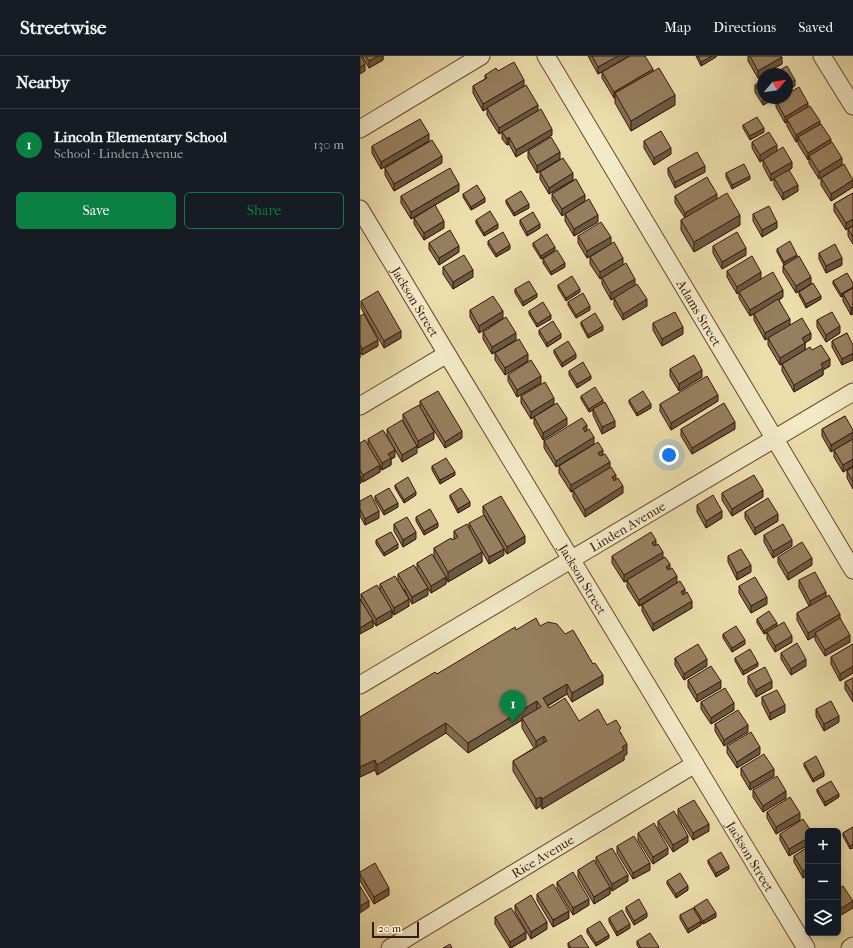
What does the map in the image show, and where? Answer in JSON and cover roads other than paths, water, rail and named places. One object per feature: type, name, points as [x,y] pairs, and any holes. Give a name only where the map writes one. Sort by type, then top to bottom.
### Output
[{"type":"street","points":[[360,129],[481,56]]},
{"type":"street","name":"Adams Street","points":[[546,56],[853,570]]},
{"type":"street","points":[[822,56],[853,106]]},
{"type":"street","name":"Jackson Street","points":[[360,209],[806,948]]},
{"type":"street","points":[[360,406],[447,354]]},
{"type":"street","name":"Linden Avenue","points":[[360,685],[853,392]]},
{"type":"street","name":"Rice Avenue","points":[[390,948],[695,764]]},
{"type":"place","name":"Lincoln Elementary School","points":[[513,723]]}]
